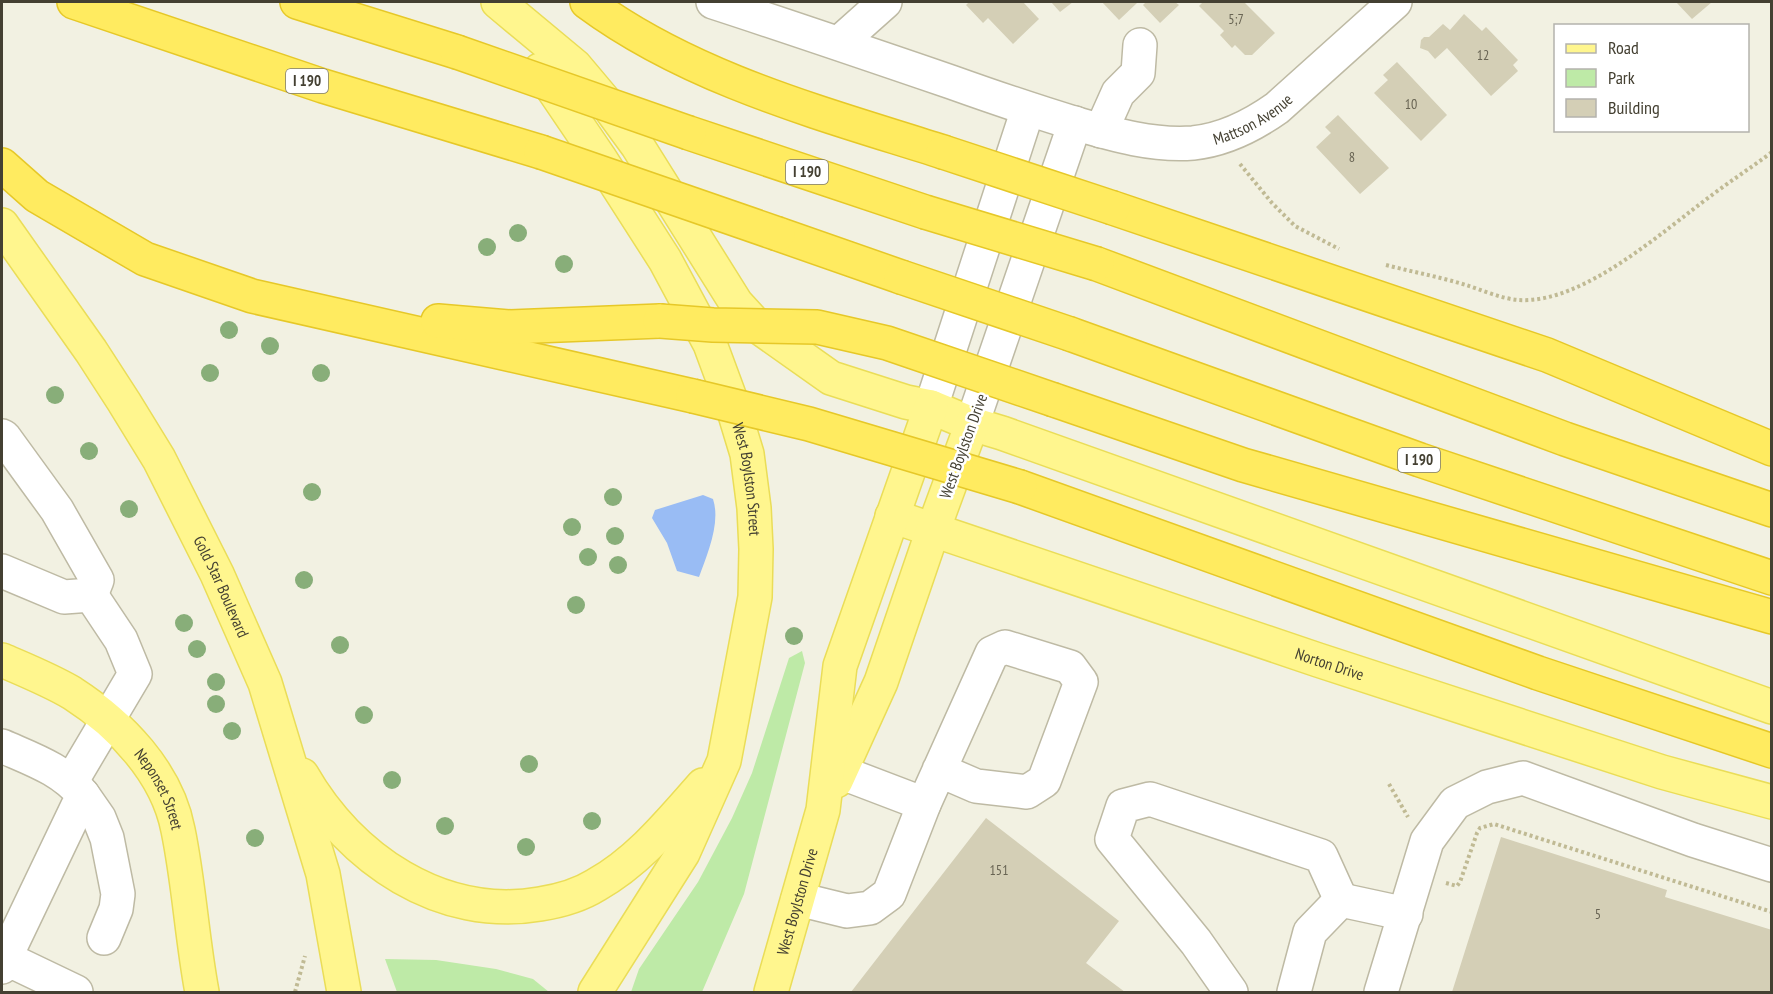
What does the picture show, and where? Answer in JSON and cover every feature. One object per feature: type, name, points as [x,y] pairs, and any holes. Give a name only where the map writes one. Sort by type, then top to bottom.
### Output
[{"type":"highway","name":"I 190","points":[[74,2],[323,86],[541,152],[1070,334],[1420,460],[1772,578]]},
{"type":"highway","name":"I 190","points":[[297,2],[457,52],[926,212],[1097,264],[1554,435],[1772,510]]},
{"type":"highway","points":[[587,2],[639,37],[691,64],[795,103],[1547,355],[1772,449]]},
{"type":"highway","points":[[2,165],[37,196],[145,259],[252,296],[809,424],[1020,487],[1538,674],[1772,751]]},
{"type":"highway","points":[[252,296],[382,315],[510,327],[660,321],[713,325],[817,327],[886,344],[1243,465],[1772,617]]},
{"type":"main road","name":"West Boylston Street","points":[[483,2],[545,76],[665,260],[710,344],[747,454],[754,508],[755,597],[747,650],[724,761],[683,853],[594,993]]},
{"type":"main road","points":[[498,2],[575,66],[606,104],[637,146],[736,303],[756,325],[831,378],[906,402],[931,407],[972,424],[1772,707]]},
{"type":"main road","name":"Gold Star Boulevard","points":[[2,225],[96,358],[159,459],[217,574],[265,683],[323,874],[344,993]]},
{"type":"main road","name":"West Boylston Drive","points":[[823,810],[840,666],[931,407]]},
{"type":"main road","name":"West Boylston Drive","points":[[771,993],[823,810],[881,682],[972,424]]},
{"type":"main road","name":"Norton Drive","points":[[892,516],[1318,660],[1651,768],[1772,802]]},
{"type":"main road","name":"Neponset Street","points":[[2,660],[70,692],[127,737],[152,769],[169,799],[178,829],[202,993]]},
{"type":"main road","points":[[281,738],[331,819],[366,852],[392,871],[430,892],[473,905],[512,908],[547,903],[595,886],[615,873],[676,817],[724,761]]},
{"type":"street","points":[[713,2],[1028,109],[1088,127]]},
{"type":"street","points":[[839,43],[885,2]]},
{"type":"street","name":"Mattson Avenue","points":[[1088,127],[1143,141],[1193,143],[1220,138],[1263,118],[1277,108],[1395,2]]},
{"type":"street","name":"West Boylston Drive","points":[[972,424],[1088,127],[1138,73],[1140,45]]},
{"type":"street","name":"West Boylston Drive","points":[[931,407],[1028,109]]},
{"type":"street","points":[[2,436],[57,510],[97,580],[91,595]]},
{"type":"street","points":[[2,571],[64,597],[91,595]]},
{"type":"street","points":[[76,993],[4,962],[107,720],[135,674],[121,640],[91,595]]},
{"type":"street","points":[[798,899],[847,911],[870,908],[889,894],[924,804],[939,770],[992,653],[1005,647],[1070,667],[1081,682],[1044,781],[1027,792],[976,786],[939,770]]},
{"type":"street","points":[[2,746],[54,770],[77,788],[99,818],[107,838],[118,894],[116,909],[104,938]]},
{"type":"street","points":[[840,772],[924,804]]},
{"type":"street","points":[[1382,993],[1427,842],[1455,803],[1487,787],[1523,778],[1693,840],[1772,865]]},
{"type":"street","points":[[1231,993],[1196,942],[1112,838],[1123,806],[1150,799],[1321,856],[1341,900]]},
{"type":"street","points":[[1341,900],[1406,914]]},
{"type":"street","points":[[1294,993],[1310,932],[1341,900]]},
{"type":"path","points":[[1385,264],[1518,300],[1544,298],[1572,289],[1604,273],[1660,236],[1712,194],[1772,152]]},
{"type":"path","points":[[1239,162],[1272,203],[1295,226],[1348,252]]},
{"type":"path","points":[[1436,881],[1457,886],[1477,833],[1480,828],[1494,824],[1772,912]]},
{"type":"green space","points":[[802,651],[805,663],[744,894],[702,992],[631,992],[639,969],[698,882],[732,818],[752,773],[789,658]]},
{"type":"green space","points":[[385,959],[436,960],[496,969],[533,979],[549,992],[397,992]]},
{"type":"water","points":[[703,495],[713,499],[715,518],[712,539],[699,577],[677,571],[667,543],[652,518],[655,510]]},
{"type":"building","points":[[969,2],[1023,2],[1039,19],[1013,44],[988,18],[983,23],[966,5]]},
{"type":"building","points":[[1051,2],[1073,2],[1060,12]]},
{"type":"building","points":[[1102,2],[1136,2],[1137,3],[1119,20]]},
{"type":"building","points":[[1146,2],[1175,2],[1179,5],[1160,23],[1143,5]]},
{"type":"building","points":[[1203,2],[1244,2],[1275,33],[1252,55],[1245,55],[1235,45],[1232,48],[1220,35],[1224,31],[1199,6]]},
{"type":"building","points":[[1676,2],[1712,2],[1692,19]]},
{"type":"building","points":[[1464,14],[1482,31],[1486,27],[1518,60],[1513,65],[1518,71],[1491,96],[1447,48],[1435,59],[1428,51],[1420,48],[1424,37],[1429,37],[1443,24],[1450,30]]},
{"type":"building","points":[[1397,62],[1447,115],[1421,141],[1374,93],[1388,80],[1383,75]]},
{"type":"building","points":[[1338,115],[1389,168],[1360,194],[1316,147],[1331,133],[1325,127]]},
{"type":"building","points":[[986,818],[1119,921],[1086,963],[1125,992],[851,992]]},
{"type":"building","points":[[1501,837],[1667,890],[1665,897],[1772,930],[1772,992],[1452,992]]}]
